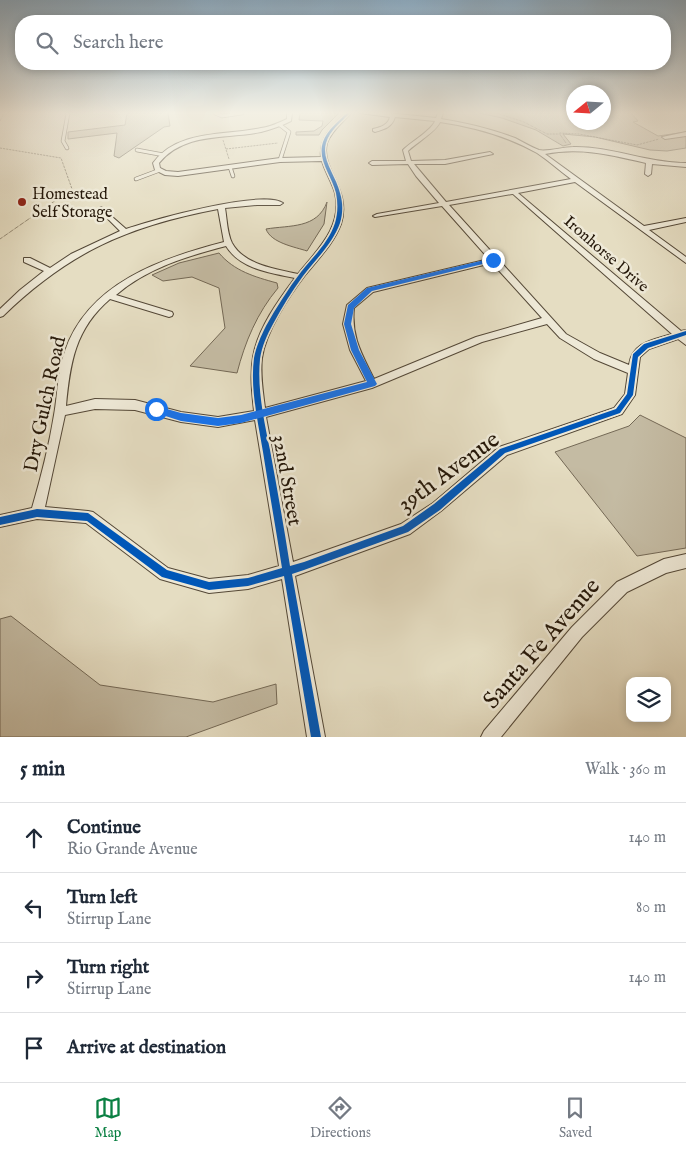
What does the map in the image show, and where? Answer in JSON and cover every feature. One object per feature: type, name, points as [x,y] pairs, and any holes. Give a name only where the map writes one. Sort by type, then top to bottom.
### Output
[{"type":"street","points":[[175,147],[156,163],[157,169],[178,174],[280,160],[324,159],[324,147]]},
{"type":"street","points":[[409,147],[405,151],[409,162],[418,175],[563,336],[588,351],[632,371]]},
{"type":"street","points":[[531,147],[686,261]]},
{"type":"street","points":[[540,153],[571,148],[591,150],[649,163],[686,165]]},
{"type":"street","points":[[372,163],[445,162],[490,154]]},
{"type":"street","name":"32nd Street","points":[[316,737],[260,415],[257,383],[259,350],[279,309],[300,276],[327,243],[338,222],[342,206],[339,191],[329,174],[324,159]]},
{"type":"street","points":[[648,174],[649,163]]},
{"type":"street","points":[[377,216],[577,180]]},
{"type":"street","name":"Ironhorse Drive","points":[[515,192],[684,337]]},
{"type":"street","points":[[0,314],[48,270],[80,251],[124,231],[174,215],[259,201],[280,203]]},
{"type":"street","points":[[221,207],[228,243],[239,256],[252,264],[300,276]]},
{"type":"street","points":[[101,209],[124,231]]},
{"type":"street","points":[[642,229],[686,220]]},
{"type":"street","name":"Dry Gulch Road","points":[[37,513],[52,458],[72,343],[82,324],[122,285],[147,270],[178,257],[228,243]]},
{"type":"street","points":[[27,260],[48,270]]},
{"type":"street","points":[[372,384],[355,350],[348,324],[350,307],[370,290],[493,260]]},
{"type":"street","points":[[110,296],[169,314]]},
{"type":"street","points":[[60,412],[96,404],[105,404],[135,405],[181,417],[218,422],[260,415],[372,384],[479,339],[548,320]]},
{"type":"street","name":"39th Avenue","points":[[0,521],[37,513],[88,517],[165,574],[209,586],[248,582],[288,571],[405,529],[437,507],[502,452],[618,411],[630,395],[635,356],[646,346],[684,337]]},
{"type":"street","name":"Santa Fe Avenue","points":[[490,737],[577,632],[622,586],[664,566],[686,561]]},
{"type":"lane","points":[[280,160],[284,147]]},
{"type":"lane","points":[[137,150],[164,155]]},
{"type":"lane","points":[[230,167],[233,176]]},
{"type":"lane","points":[[136,179],[162,171]]},
{"type":"path","points":[[230,167],[226,149],[238,147]]},
{"type":"path","points":[[0,148],[62,158],[72,189],[0,239]]},
{"type":"shaded area","points":[[115,147],[134,147],[119,158],[114,156]]},
{"type":"shaded area","points":[[639,147],[686,147],[667,151],[650,150]]},
{"type":"shaded area","points":[[327,202],[324,224],[307,251],[278,241],[266,229],[293,226],[310,221],[317,217]]},
{"type":"shaded area","points":[[219,253],[238,269],[253,276],[277,283],[278,288],[264,307],[253,328],[237,373],[190,366],[225,328],[219,288],[192,277],[163,281],[152,275],[179,263]]},
{"type":"shaded area","points":[[640,415],[686,438],[686,548],[637,556],[555,452],[629,426]]},
{"type":"shaded area","points":[[11,616],[100,685],[213,702],[276,684],[277,704],[186,737],[0,737],[0,619]]},
{"type":"cycle path","points":[[316,737],[260,415],[257,366],[259,350],[271,322],[297,281],[327,242],[338,221],[340,205],[338,191],[327,167],[324,147]]},
{"type":"cycle path","points":[[0,521],[37,513],[88,517],[165,574],[209,586],[248,582],[304,566],[405,529],[437,507],[503,451],[618,411],[630,395],[635,356],[646,346],[686,333]]},
{"type":"place","name":"Homestead Self Storage","points":[[22,202]]},
{"type":"route","points":[[156,409],[181,417],[218,422],[241,419],[372,384],[355,350],[348,324],[350,307],[370,290],[493,260]]}]
